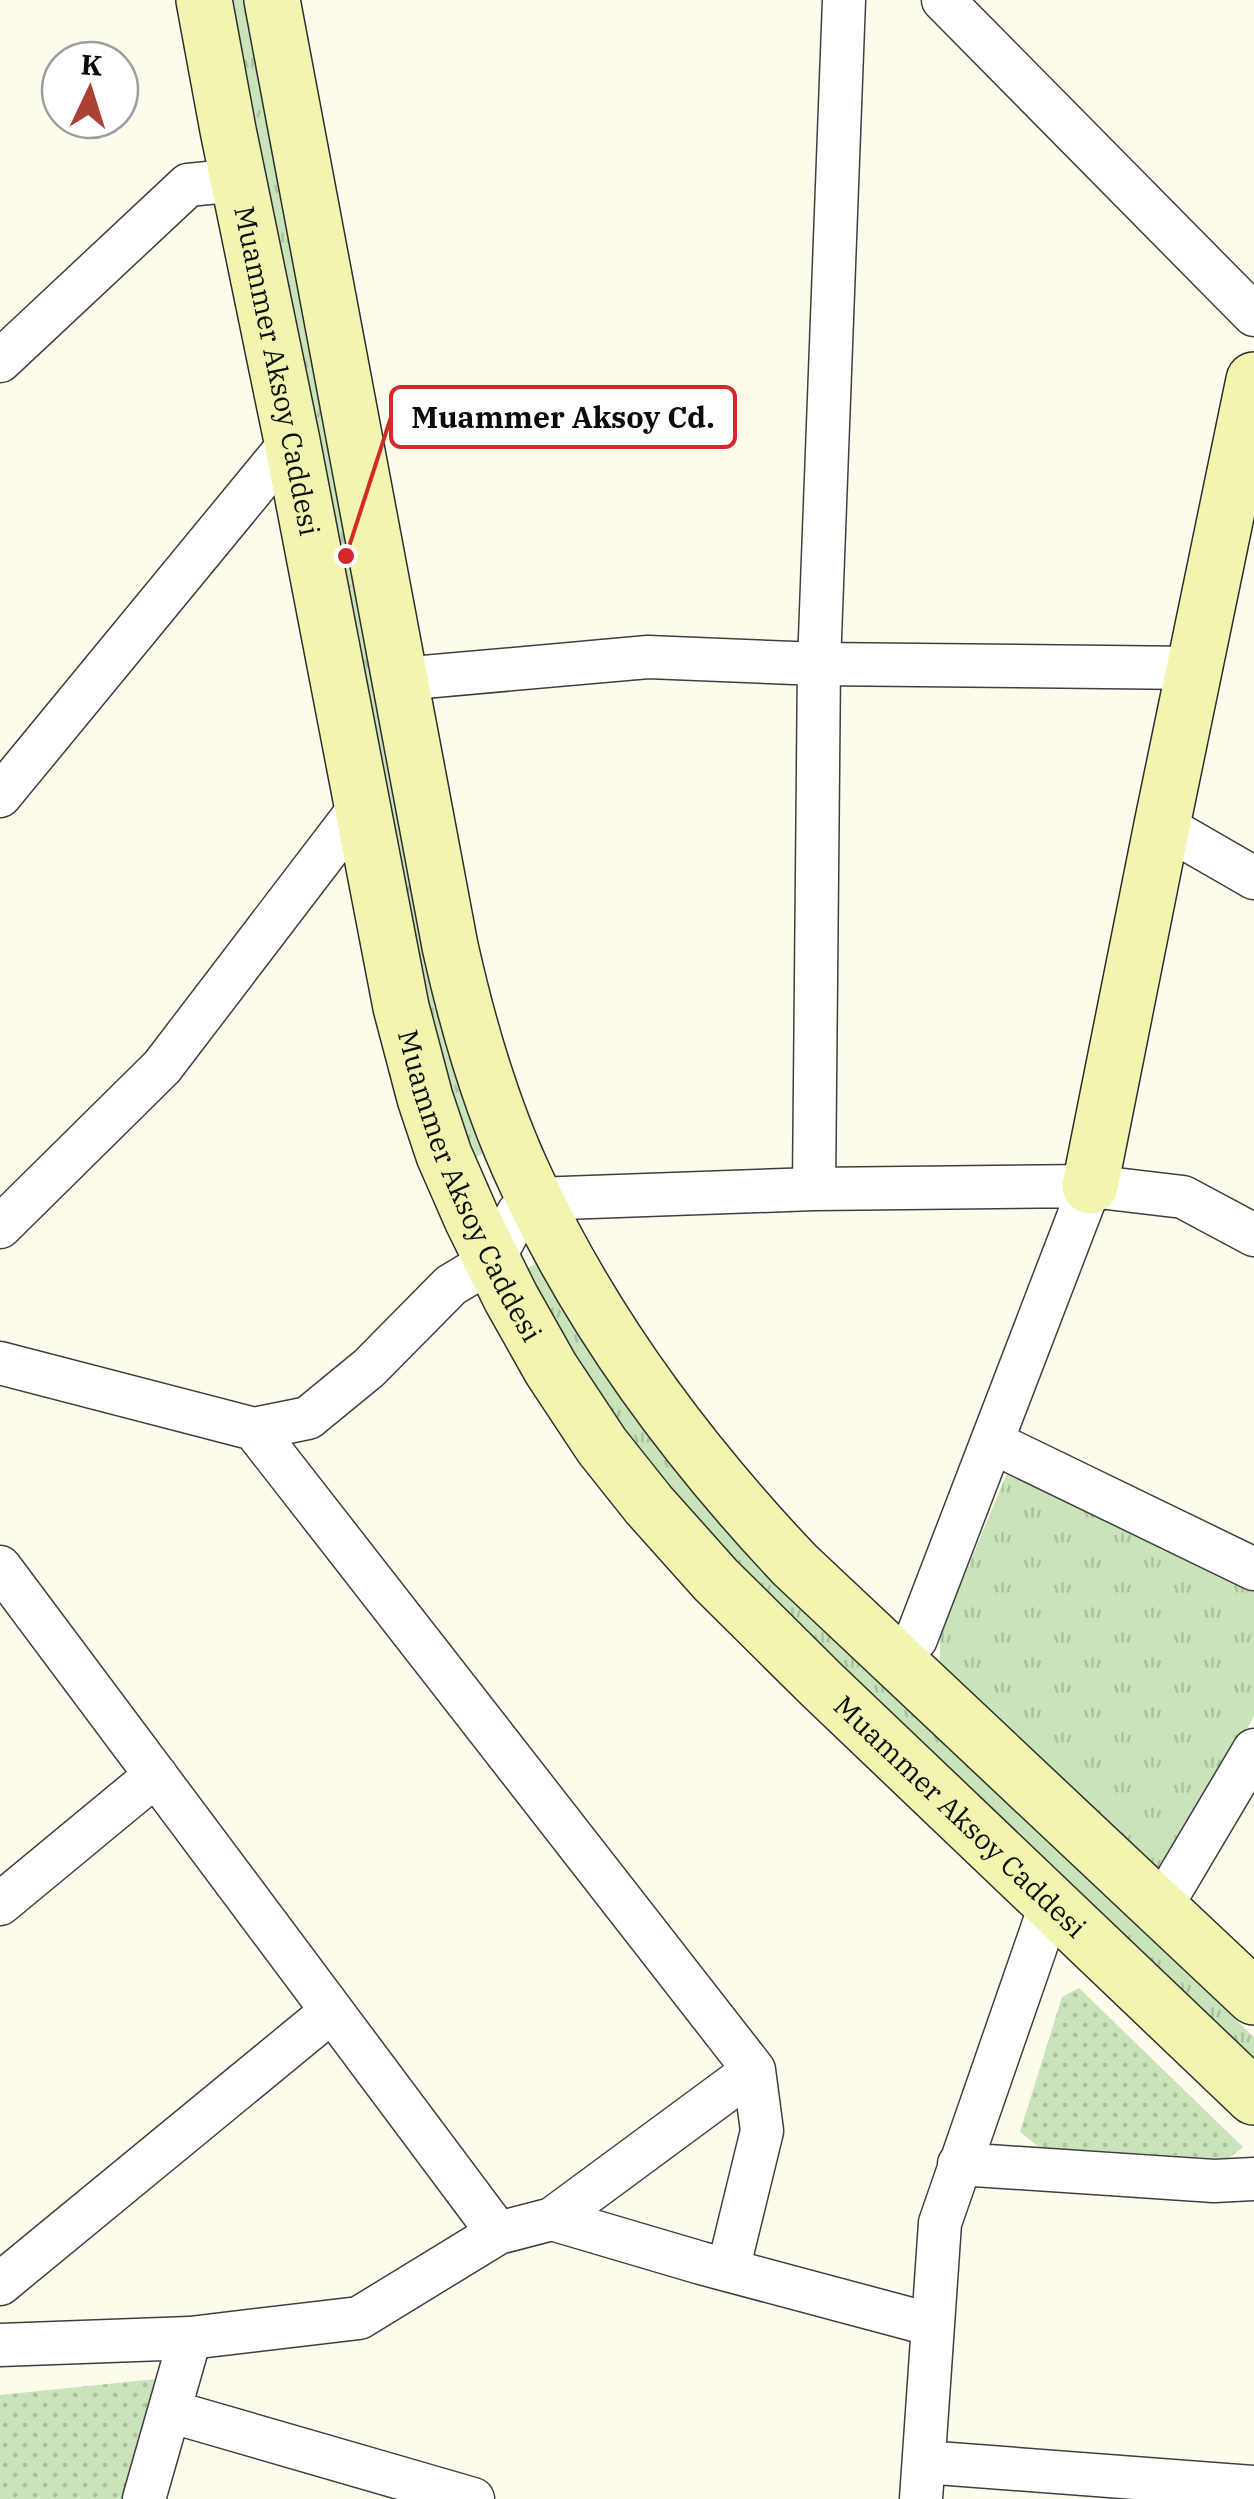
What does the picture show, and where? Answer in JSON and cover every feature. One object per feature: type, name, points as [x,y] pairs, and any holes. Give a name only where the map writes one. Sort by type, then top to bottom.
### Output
[{"type":"main road","name":"Muammer Aksoy Caddesi","points":[[204,0],[401,1006],[444,1155],[493,1260],[551,1368],[602,1446],[716,1580],[1254,2097]]},
{"type":"main road","points":[[272,0],[462,1002],[502,1122],[535,1199],[600,1317],[701,1459],[744,1512],[795,1566],[1254,1996]]},
{"type":"main road","points":[[1090,1186],[1194,668],[1251,415]]},
{"type":"street","points":[[814,1190],[820,664],[844,0]]},
{"type":"street","points":[[943,0],[1254,315]]},
{"type":"street","points":[[2,352],[188,185],[238,180]]},
{"type":"street","points":[[0,796],[292,441]]},
{"type":"street","points":[[401,679],[648,656],[820,664],[1194,668]]},
{"type":"street","points":[[0,1227],[162,1068],[362,805]]},
{"type":"street","points":[[1162,825],[1254,878]]},
{"type":"street","points":[[891,1655],[916,1639],[1090,1186]]},
{"type":"street","points":[[0,1363],[254,1429],[308,1418],[369,1368],[451,1285],[493,1260],[518,1213],[535,1199],[1090,1186],[1183,1198],[1254,1235]]},
{"type":"street","points":[[254,1429],[754,2070],[762,2131],[728,2270]]},
{"type":"street","points":[[992,1442],[1254,1569]]},
{"type":"street","points":[[0,1567],[498,2233]]},
{"type":"street","points":[[1161,1907],[1254,1750]]},
{"type":"street","points":[[0,1904],[156,1775]]},
{"type":"street","points":[[1051,1903],[940,2223],[922,2480],[1254,2487]]},
{"type":"street","points":[[0,2284],[332,2012]]},
{"type":"street","points":[[0,2345],[190,2338],[359,2318],[498,2233],[552,2219],[754,2070]]},
{"type":"street","points":[[959,2164],[1214,2182],[1254,2179]]},
{"type":"street","points":[[552,2219],[933,2325]]},
{"type":"street","points":[[144,2499],[190,2338]]},
{"type":"street","points":[[169,2411],[473,2499]]},
{"type":"green space","points":[[232,0],[250,0],[489,1151],[474,1158],[435,1046]]},
{"type":"green space","points":[[540,1261],[843,1647],[1254,2037],[1254,2066],[766,1595],[663,1480],[566,1341],[526,1269]]},
{"type":"green space","points":[[1008,1471],[1254,1590],[1254,1716],[1184,1842],[1158,1870],[940,1666],[940,1634]]},
{"type":"green space","points":[[1079,1988],[1243,2147],[1228,2159],[1039,2147],[1020,2132],[1062,1997]]},
{"type":"green space","points":[[156,2379],[163,2392],[131,2499],[0,2499],[0,2395]]},
{"type":"place","name":"Muammer Aksoy Cd.","points":[[346,556]]}]
